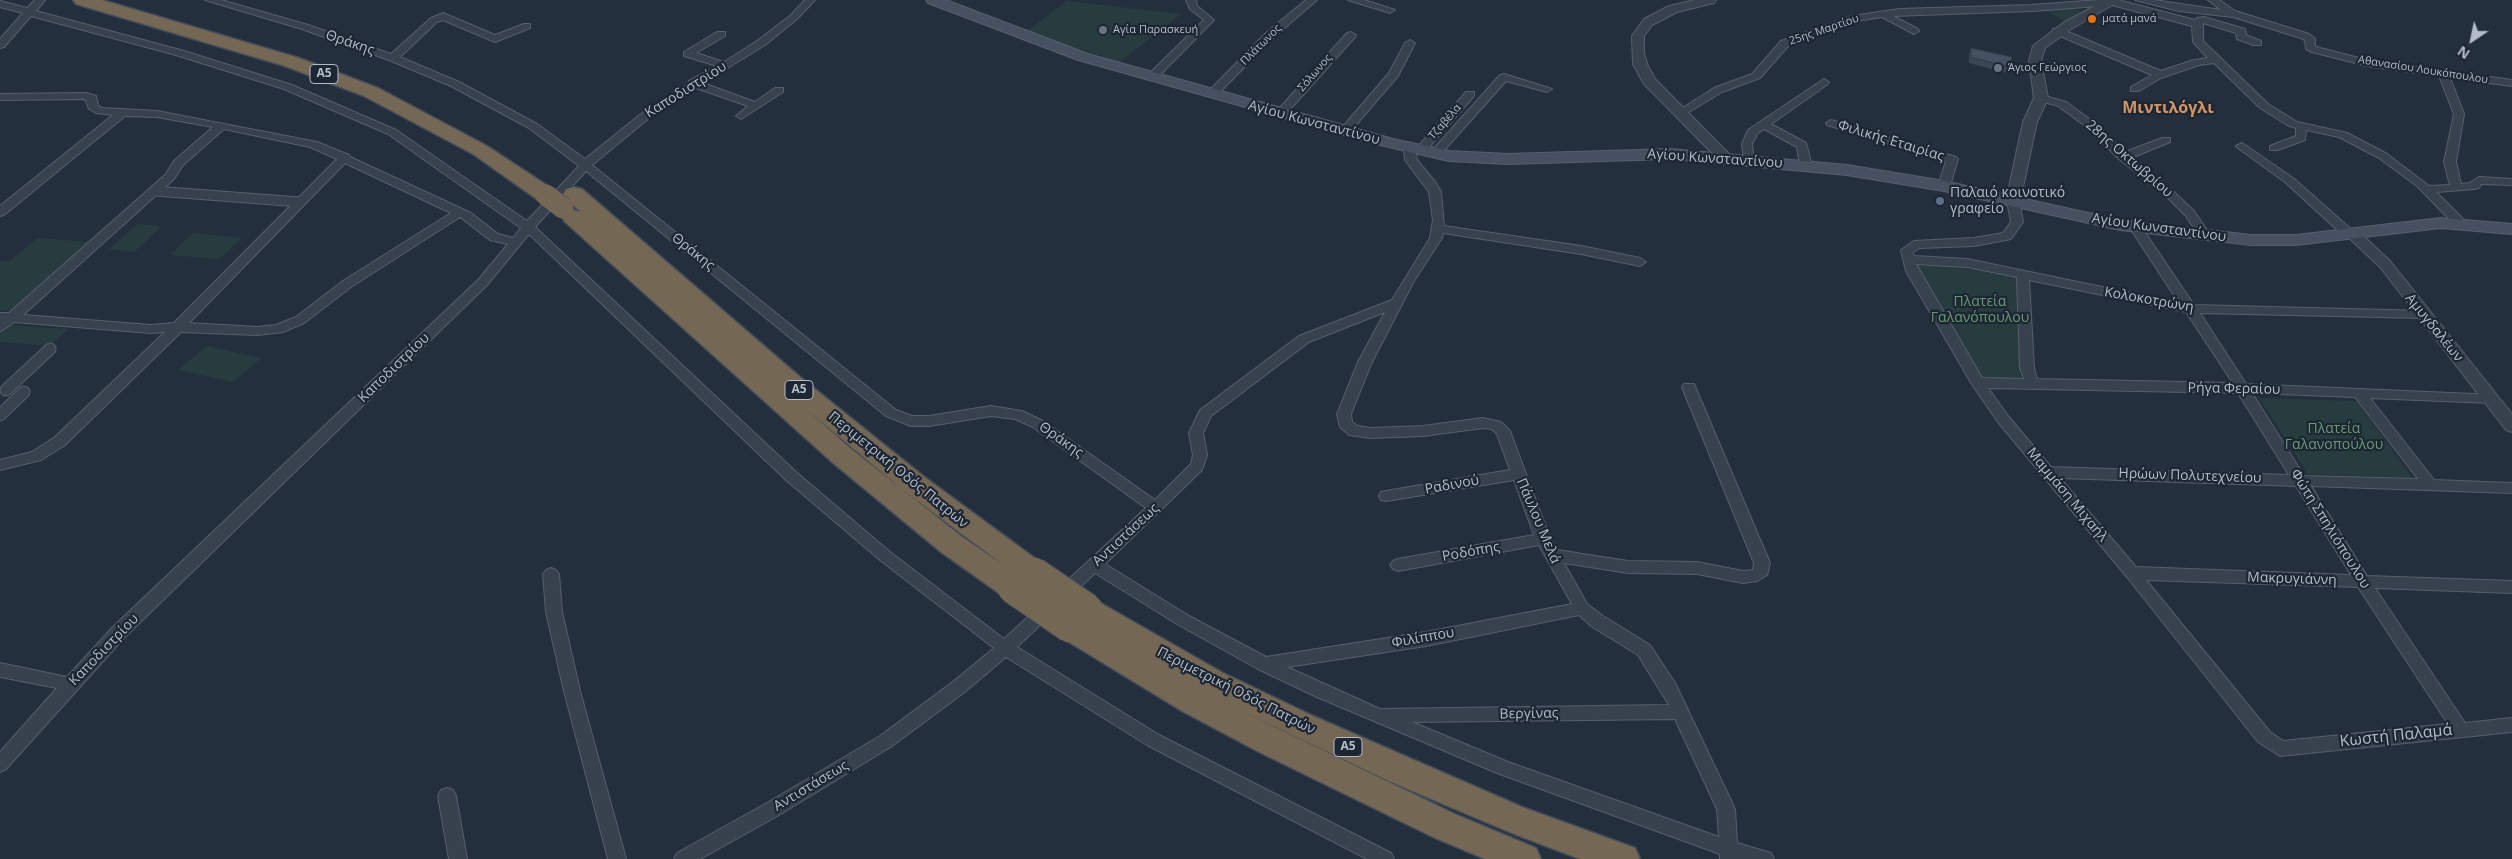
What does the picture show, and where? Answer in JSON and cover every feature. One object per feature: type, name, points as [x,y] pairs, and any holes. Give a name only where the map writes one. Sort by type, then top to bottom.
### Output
[{"type":"highway","name":"Περιμετρική Οδός Πατρών","points":[[82,0],[292,62],[371,92],[408,110],[560,195]]},
{"type":"highway","name":"Περιμετρική Οδός Πατρών","points":[[126,0],[272,42],[389,84],[458,118],[560,195],[840,455],[951,544],[1024,581],[1193,702],[1270,742],[1446,826],[1524,859]]},
{"type":"highway","name":"Περιμετρική Οδός Πατρών","points":[[1078,618],[1302,726],[1403,772],[1514,819],[1623,859]]},
{"type":"main road","name":"Αγίου Κωνσταντίνου","points":[[933,0],[1054,48],[1212,94],[1422,151],[1493,159],[1636,154],[1724,158],[1806,166],[1861,172],[1944,186],[2136,228],[2205,236],[2280,241],[2424,224],[2460,222],[2512,229]]},
{"type":"street","points":[[0,45],[40,0]]},
{"type":"street","name":"Θράκης","points":[[210,0],[305,27],[393,58],[455,84],[533,126],[586,165],[891,414],[912,421],[929,421],[991,411],[1017,414],[1038,424],[1156,508]]},
{"type":"street","name":"Καποδιστρίου","points":[[0,764],[70,684],[118,633],[483,282],[528,227],[586,165],[637,121],[694,83],[772,36],[810,0]]},
{"type":"street","points":[[1152,77],[1209,20],[1204,14],[1193,7],[1191,0]]},
{"type":"street","name":"Πλάτωνος","points":[[1212,94],[1270,35],[1312,0]]},
{"type":"street","points":[[1353,0],[1390,10]]},
{"type":"street","points":[[1710,0],[1684,3],[1648,22],[1640,30],[1637,43],[1638,60],[1649,81],[1724,158]]},
{"type":"street","name":"Αθανασίου Λουκόπουλου","points":[[2140,0],[2186,9],[2234,14],[2309,37],[2310,46],[2316,50],[2371,64],[2512,83]]},
{"type":"street","points":[[2213,0],[2234,14]]},
{"type":"street","points":[[1908,260],[1907,250],[1911,247],[1941,242],[1974,242],[2007,236],[2017,222],[2013,201],[2030,122],[2041,98],[2036,71],[2036,52],[2044,41],[2057,31],[2112,1]]},
{"type":"street","name":"25ης Μαρτίου","points":[[1680,113],[1718,90],[1756,76],[1780,47],[1790,40],[1855,18],[1882,13],[1955,9],[2032,8],[2112,1],[2197,24],[2200,20],[2204,20],[2241,31],[2242,37],[2257,42]]},
{"type":"street","points":[[0,4],[180,53],[288,87],[392,132],[528,227],[791,476],[885,556],[1005,648],[1153,740],[1385,859]]},
{"type":"street","points":[[1882,13],[1914,31]]},
{"type":"street","points":[[393,58],[434,20],[443,16],[495,39],[527,26]]},
{"type":"street","points":[[2197,24],[2198,42],[2264,106],[2277,115],[2301,126],[2331,132],[2352,139],[2383,156],[2427,189],[2460,222]]},
{"type":"street","points":[[2057,31],[2162,75]]},
{"type":"street","points":[[720,34],[688,54],[724,65]]},
{"type":"street","name":"Σόλωνος","points":[[1280,113],[1351,34]]},
{"type":"street","points":[[1345,131],[1394,74],[1410,43]]},
{"type":"street","points":[[2135,89],[2145,82],[2198,62],[2216,60]]},
{"type":"street","points":[[2443,73],[2459,114],[2450,162],[2456,188]]},
{"type":"street","points":[[1396,304],[1408,281],[1431,247],[1438,229],[1438,208],[1435,192],[1432,185],[1411,160],[1504,77],[1547,89]]},
{"type":"street","points":[[1748,160],[1748,137],[1764,123],[1788,110],[1824,82]]},
{"type":"street","points":[[694,83],[757,106]]},
{"type":"street","points":[[741,116],[779,90]]},
{"type":"street","name":"Τζαβέλα","points":[[1422,151],[1470,94]]},
{"type":"street","points":[[0,97],[81,95],[91,97],[91,105],[96,109],[122,113],[157,114],[313,144],[459,213],[494,237],[516,242]]},
{"type":"street","name":"28ης Οκτωβρίου","points":[[2041,98],[2062,104],[2088,123],[2123,157],[2170,194],[2190,214],[2205,236]]},
{"type":"street","points":[[0,212],[122,113]]},
{"type":"street","name":"Φιλικής Εταιρίας","points":[[1831,122],[1952,159],[1944,186]]},
{"type":"street","points":[[1764,123],[1770,130],[1802,145],[1806,166]]},
{"type":"street","points":[[0,328],[6,318],[155,191],[170,177],[178,163],[222,125]]},
{"type":"street","points":[[2274,148],[2301,138],[2301,126]]},
{"type":"street","points":[[2123,157],[2166,140]]},
{"type":"street","points":[[2242,146],[2289,180],[2351,234]]},
{"type":"street","points":[[0,465],[36,456],[60,441],[344,157]]},
{"type":"street","points":[[2427,189],[2475,186],[2479,180],[2512,182]]},
{"type":"street","points":[[155,191],[300,202]]},
{"type":"street","points":[[6,318],[151,329],[257,331],[278,329],[293,324],[347,284],[459,213]]},
{"type":"street","name":"Φώτη Σπηλιόπουλου","points":[[2136,228],[2191,309],[2363,582],[2460,729]]},
{"type":"street","points":[[1438,229],[1581,250],[1640,262]]},
{"type":"street","name":"Αμυγδαλέων","points":[[2351,234],[2385,264],[2512,426]]},
{"type":"street","name":"Κολοκοτρώνη","points":[[1908,260],[1954,261],[2191,309],[2423,314]]},
{"type":"street","name":"Μαμμάση Μιχαήλ","points":[[1908,260],[1931,306],[1978,383],[2003,418],[2132,573],[2264,738],[2280,749]]},
{"type":"street","points":[[2023,274],[2027,368],[2032,383]]},
{"type":"street","name":"Αντιστάσεως","points":[[683,859],[773,809],[886,741],[960,686],[1005,648],[1156,508],[1196,466],[1200,455],[1196,433],[1205,413],[1304,339],[1396,304]]},
{"type":"street","name":"Πάυλου Μελά","points":[[1396,304],[1365,362],[1344,414],[1345,424],[1354,431],[1370,433],[1423,432],[1491,424],[1503,431],[1543,539],[1582,608],[1597,621],[1644,650],[1669,688],[1726,809],[1729,854]]},
{"type":"street","points":[[6,390],[50,349]]},
{"type":"street","name":"Ρήγα Φεραίου","points":[[1978,383],[2242,388],[2491,398]]},
{"type":"street","points":[[1552,555],[1621,566],[1697,568],[1739,577],[1751,576],[1762,570],[1762,563],[1689,387]]},
{"type":"street","points":[[0,414],[24,392]]},
{"type":"street","points":[[2358,392],[2429,484]]},
{"type":"street","name":"Ηρώων Πολυτεχνείου","points":[[2048,472],[2512,488]]},
{"type":"street","name":"Ραδινού","points":[[1386,496],[1518,474]]},
{"type":"street","name":"Ροδόπης","points":[[1398,564],[1543,539]]},
{"type":"street","points":[[1094,565],[1183,620],[1264,664],[1377,715],[1502,768],[1729,854],[1766,859]]},
{"type":"street","name":"Μακρυγιάννη","points":[[2132,573],[2512,587]]},
{"type":"street","points":[[551,574],[554,612],[572,691],[617,859]]},
{"type":"street","name":"Φιλίππου","points":[[1264,664],[1426,639],[1582,608]]},
{"type":"street","points":[[0,670],[70,684]]},
{"type":"street","name":"Βεργίνας","points":[[1377,715],[1680,712]]},
{"type":"street","name":"Κωστή Παλαμά","points":[[2280,749],[2512,725]]},
{"type":"street","points":[[447,796],[458,859]]},
{"type":"green space","points":[[1067,1],[1181,14],[1120,62],[1026,32]]},
{"type":"green space","points":[[2073,6],[2082,13],[2066,22],[2043,9]]},
{"type":"green space","points":[[137,224],[162,226],[134,252],[109,249]]},
{"type":"green space","points":[[193,233],[242,238],[219,259],[170,255]]},
{"type":"green space","points":[[37,238],[90,242],[11,311],[0,310],[0,261],[10,261]]},
{"type":"green space","name":"Πλατεία Γαλανόπουλου","points":[[1909,260],[2017,277],[2021,378],[1980,378]]},
{"type":"green space","points":[[11,325],[68,329],[50,346],[0,342],[0,335]]},
{"type":"green space","points":[[207,346],[261,358],[233,382],[178,370]]},
{"type":"green space","name":"Πλατεία Γαλανοπούλου","points":[[2259,398],[2356,401],[2413,478],[2308,474]]},
{"type":"building","points":[[1971,48],[2012,57],[2009,67],[1971,57]]},
{"type":"place","name":"ματά μανά","points":[[2092,19]]},
{"type":"place","name":"Αγία Παρασκευή","points":[[1103,30]]},
{"type":"place","name":"Άγιος Γεώργιος","points":[[1998,68]]},
{"type":"place","name":"Παλαιό κοινοτικό γραφείο","points":[[1940,201]]},
{"type":"district","name":"Μιντιλόγλι","points":[[2168,108]]}]
